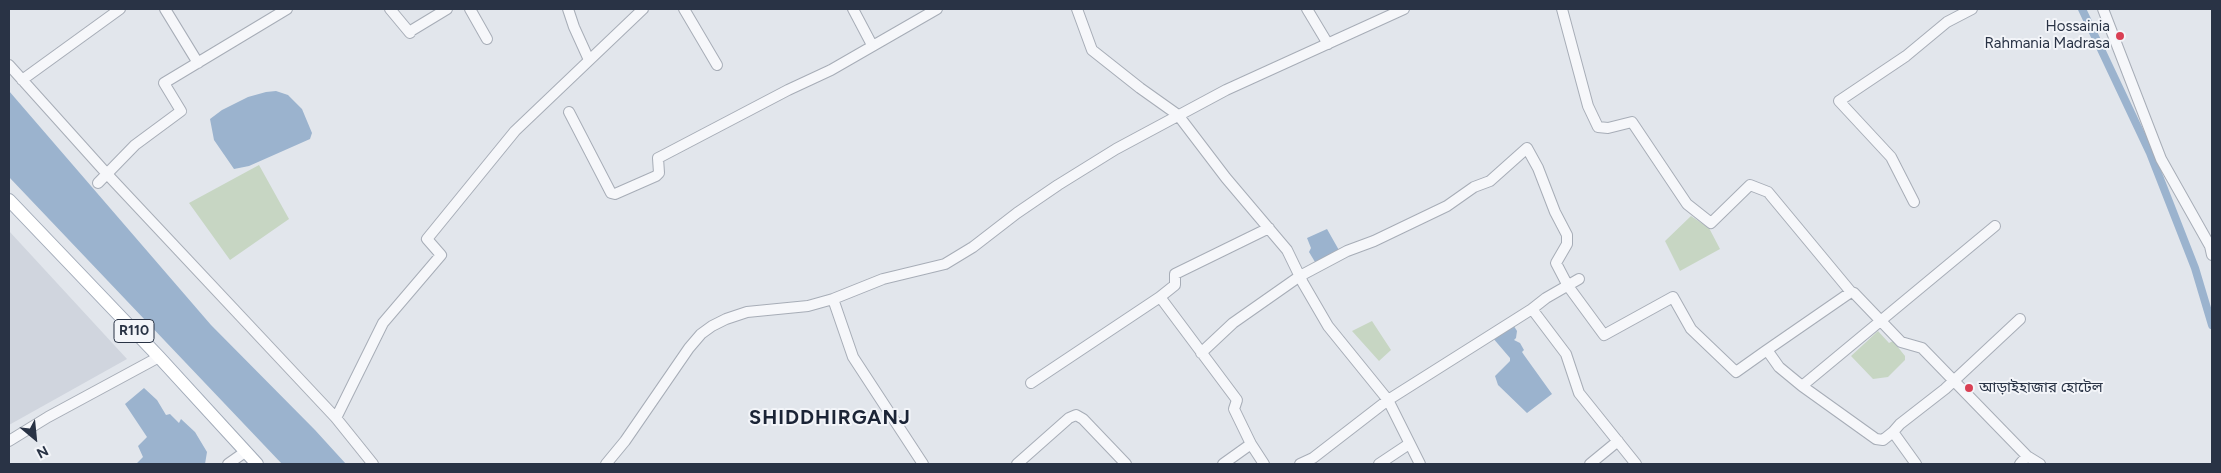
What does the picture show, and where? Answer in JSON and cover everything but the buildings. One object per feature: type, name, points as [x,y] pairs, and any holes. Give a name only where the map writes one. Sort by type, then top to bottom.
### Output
[{"type":"main road","name":"R110","points":[[9,200],[159,357],[257,464]]},
{"type":"street","points":[[22,80],[120,9]]},
{"type":"street","points":[[165,9],[198,62]]},
{"type":"street","points":[[98,183],[135,145],[181,111],[164,83],[287,9]]},
{"type":"street","points":[[390,9],[410,33],[447,9]]},
{"type":"street","points":[[470,9],[487,39]]},
{"type":"street","points":[[568,9],[589,60]]},
{"type":"street","points":[[336,418],[383,323],[441,255],[427,239],[516,131],[643,9]]},
{"type":"street","points":[[684,9],[717,65]]},
{"type":"street","points":[[853,9],[872,45]]},
{"type":"street","points":[[569,112],[611,193],[615,194],[656,176],[659,173],[658,158],[788,90],[831,70],[937,9]]},
{"type":"street","points":[[1077,9],[1092,50],[1178,115],[1201,147],[1287,250],[1328,326],[1388,400],[1420,464]]},
{"type":"street","points":[[1307,9],[1328,44]]},
{"type":"street","points":[[606,464],[625,441],[689,348],[706,330],[726,319],[748,312],[808,306],[833,299],[884,279],[945,264],[955,259],[1058,185],[1116,149],[1178,115],[1264,72],[1404,9]]},
{"type":"street","points":[[1562,9],[1588,106],[1598,126],[1608,128],[1632,122],[1687,204],[1712,223],[1750,185],[1768,192],[1851,292],[1901,342],[1922,348],[2023,460],[2040,464]]},
{"type":"street","points":[[1914,202],[1890,157],[1839,101],[1906,56],[1947,22],[1972,9]]},
{"type":"street","points":[[2103,9],[2161,159],[2210,246],[2212,255]]},
{"type":"street","points":[[9,65],[107,174],[336,418],[373,464]]},
{"type":"street","points":[[1202,353],[1233,323],[1300,276],[1347,251],[1374,241],[1447,206],[1474,187],[1490,180],[1527,148],[1538,168],[1555,212],[1567,235],[1567,244],[1556,263],[1568,286],[1604,335],[1673,297],[1691,329],[1736,372],[1851,292]]},
{"type":"street","points":[[1802,386],[1995,226]]},
{"type":"street","points":[[1031,383],[1160,297],[1175,285],[1175,274],[1269,228]]},
{"type":"street","points":[[1300,464],[1313,458],[1388,400],[1579,279]]},
{"type":"street","points":[[1160,297],[1237,400],[1234,409],[1251,444],[1264,464]]},
{"type":"street","points":[[833,299],[853,357],[923,464]]},
{"type":"street","points":[[1532,310],[1566,354],[1579,392],[1636,464]]},
{"type":"street","points":[[1767,350],[1779,367],[1802,386],[1876,439],[1883,440],[1952,382],[2020,319]]},
{"type":"street","points":[[9,441],[48,417],[159,357]]},
{"type":"street","points":[[1017,464],[1069,418],[1076,415],[1126,464]]},
{"type":"street","points":[[1893,432],[1916,464]]},
{"type":"street","points":[[1590,464],[1618,441]]},
{"type":"street","points":[[1223,464],[1251,444]]},
{"type":"street","points":[[1379,464],[1409,444]]},
{"type":"street","points":[[228,464],[245,452]]},
{"type":"shaded area","points":[[9,231],[127,359],[9,425]]},
{"type":"green space","points":[[259,165],[289,219],[230,260],[189,203]]},
{"type":"green space","points":[[1691,216],[1709,228],[1720,249],[1680,271],[1665,241]]},
{"type":"green space","points":[[1372,321],[1391,350],[1379,361],[1352,331]]},
{"type":"green space","points":[[1878,331],[1889,343],[1893,341],[1905,356],[1905,360],[1888,377],[1873,379],[1851,356]]},
{"type":"water","points":[[9,91],[211,325],[346,464],[282,464],[9,177]]},
{"type":"water","points":[[276,91],[288,95],[302,109],[312,133],[310,139],[249,166],[234,169],[214,140],[210,119],[222,110],[248,97]]},
{"type":"water","points":[[1327,229],[1340,252],[1315,262],[1309,252],[1311,248],[1307,238]]},
{"type":"water","points":[[1512,323],[1517,331],[1514,340],[1520,343],[1524,350],[1522,352],[1552,394],[1527,413],[1498,385],[1495,376],[1510,361],[1510,358],[1492,337]]},
{"type":"water","points":[[144,388],[157,400],[166,415],[170,414],[179,423],[181,419],[195,432],[207,452],[205,464],[136,464],[143,457],[138,446],[147,437],[125,404]]},
{"type":"waterway","points":[[2082,9],[2150,153],[2195,268],[2212,325]]},
{"type":"place","name":"Hossainia Rahmania Madrasa","points":[[2120,36]]},
{"type":"place","name":"আড়াইহাজার হোটেল","points":[[1969,388]]},
{"type":"district","name":"SHIDDHIRGANJ","points":[[830,418]]}]
